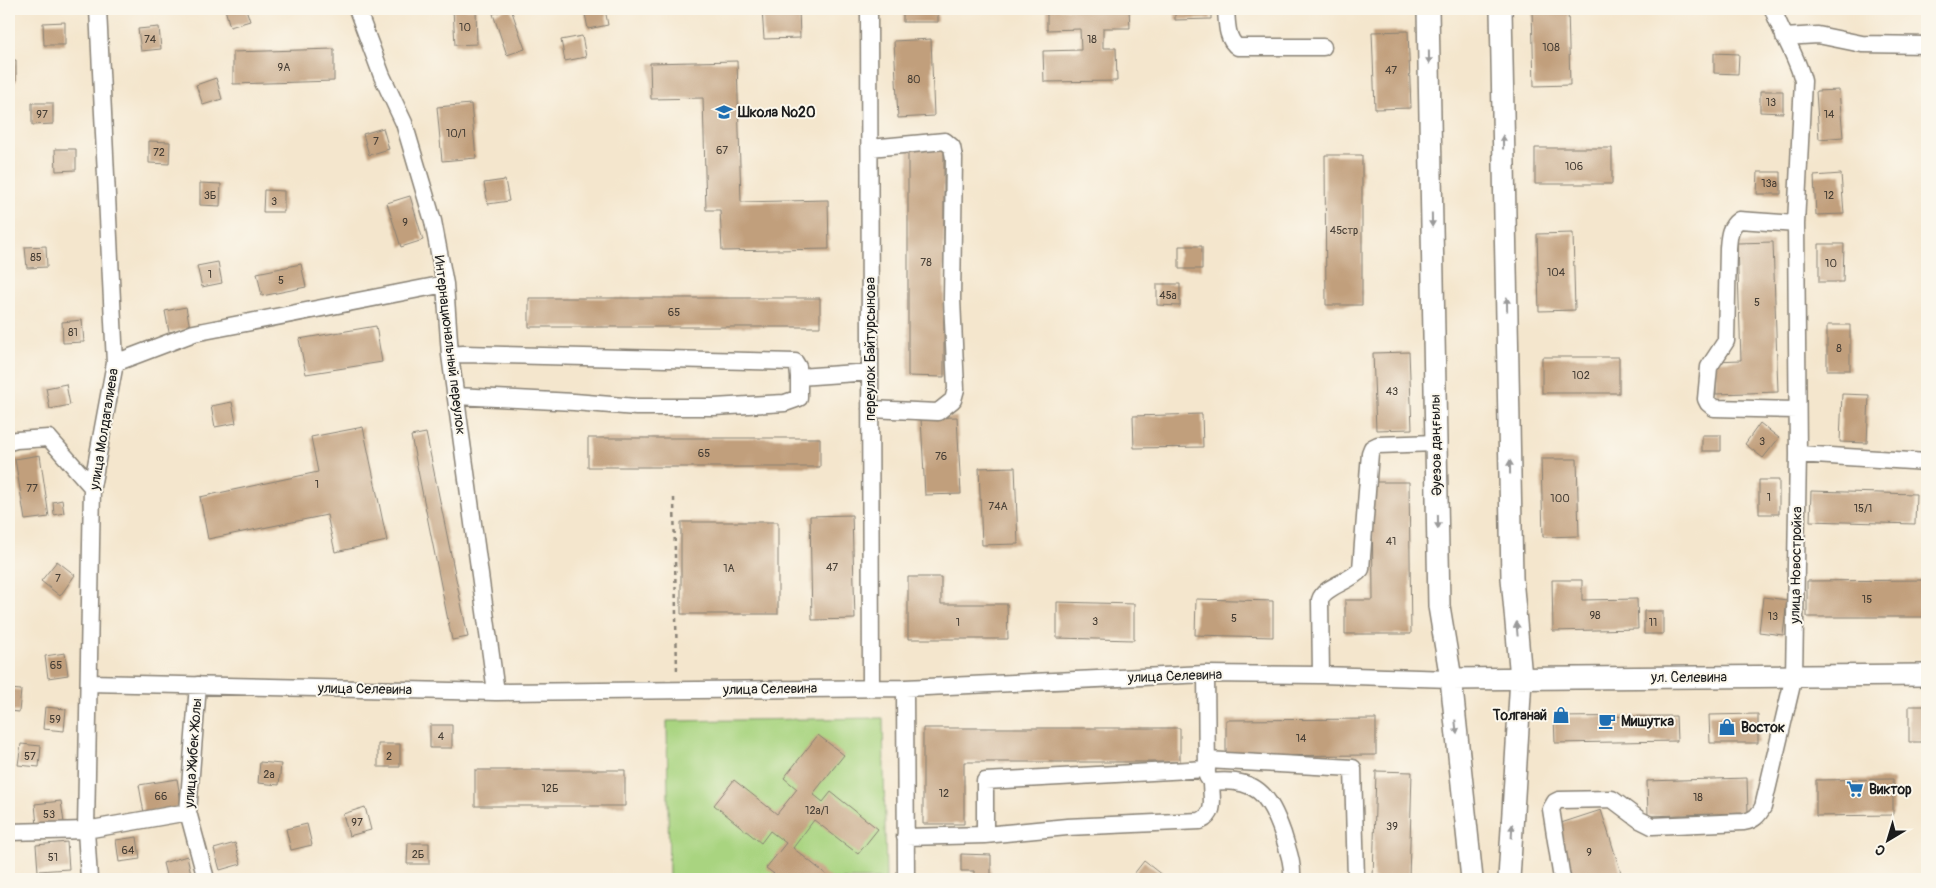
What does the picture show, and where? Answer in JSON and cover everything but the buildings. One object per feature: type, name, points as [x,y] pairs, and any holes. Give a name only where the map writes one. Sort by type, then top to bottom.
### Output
[{"type":"main road","name":"Әуезов даңғылы","points":[[1428,9],[1439,606],[1451,679],[1472,879]]},
{"type":"main road","points":[[1501,9],[1512,578],[1521,678],[1509,879]]},
{"type":"main road","name":"ул. Селевина","points":[[1451,679],[1927,675]]},
{"type":"street","name":"улица Молдагалиева","points":[[89,879],[86,830],[92,487],[115,363],[98,9]]},
{"type":"street","name":"Интернациональный переулок","points":[[358,9],[382,76],[404,123],[433,221],[445,284],[450,355],[496,692]]},
{"type":"street","name":"переулок Байтурсынова","points":[[869,9],[871,688]]},
{"type":"street","points":[[1226,9],[1229,34],[1234,45],[1238,47],[1323,47]]},
{"type":"street","name":"улица Новостройка","points":[[1562,879],[1551,809],[1555,802],[1559,800],[1612,799],[1640,820],[1652,826],[1744,822],[1758,816],[1763,807],[1794,676],[1798,454],[1796,410],[1796,224],[1803,81],[1796,60],[1784,38],[1773,9]]},
{"type":"street","points":[[1784,38],[1818,35],[1862,44],[1927,45]]},
{"type":"street","points":[[870,148],[945,141],[952,147],[954,158],[952,299],[956,389],[953,400],[938,412],[870,409]]},
{"type":"street","points":[[1796,224],[1739,220],[1733,225],[1729,236],[1728,248],[1726,341],[1709,367],[1706,399],[1714,408],[1796,410]]},
{"type":"street","points":[[115,363],[194,333],[445,284]]},
{"type":"street","points":[[450,355],[564,355],[795,362],[798,367],[799,377],[799,398],[785,403],[714,407],[636,407],[456,396]]},
{"type":"street","points":[[799,377],[870,372]]},
{"type":"street","points":[[9,442],[49,438],[92,487]]},
{"type":"street","points":[[1321,674],[1320,600],[1324,592],[1356,575],[1361,569],[1370,453],[1372,448],[1378,445],[1436,443]]},
{"type":"street","points":[[1798,454],[1927,462]]},
{"type":"street","points":[[905,837],[984,835],[1067,827],[1200,821],[1207,818],[1211,814],[1206,674]]},
{"type":"street","name":"улица Селевина","points":[[89,683],[496,692],[905,688],[1206,674],[1321,674],[1451,679]]},
{"type":"street","name":"улица Жибек Жолы","points":[[198,685],[188,812],[206,879]]},
{"type":"street","points":[[905,688],[906,879]]},
{"type":"street","points":[[984,835],[985,781],[1208,770],[1353,768],[1356,879]]},
{"type":"street","points":[[1208,770],[1260,791],[1274,810],[1293,864],[1292,879]]},
{"type":"street","points":[[9,832],[86,830],[188,812]]},
{"type":"path","points":[[674,498],[678,690]]},
{"type":"green space","points":[[883,718],[886,879],[669,879],[667,721]]},
{"type":"place","name":"Школа №20","points":[[724,112]]},
{"type":"place","name":"Толганай","points":[[1561,715]]},
{"type":"place","name":"Мишутка","points":[[1607,721]]},
{"type":"place","name":"Восток","points":[[1727,727]]},
{"type":"place","name":"Виктор","points":[[1855,789]]}]
